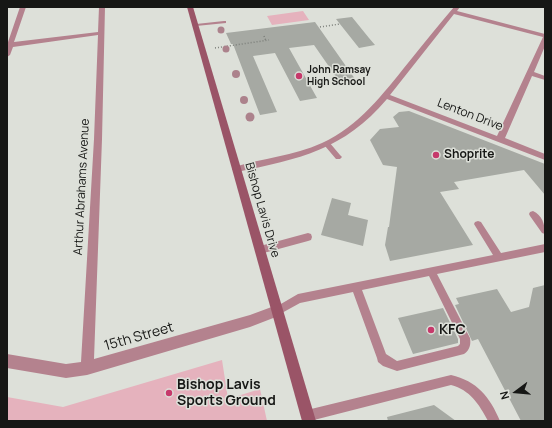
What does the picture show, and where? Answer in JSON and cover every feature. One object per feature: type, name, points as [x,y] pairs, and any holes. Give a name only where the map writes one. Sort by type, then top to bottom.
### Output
[{"type":"street","points":[[7,55],[23,7]]},
{"type":"street","name":"Arthur Abrahams Avenue","points":[[87,368],[98,139],[102,7]]},
{"type":"street","name":"Bishop Lavis Drive","points":[[190,7],[308,418]]},
{"type":"street","points":[[237,169],[292,156],[327,144],[356,126],[386,96],[455,9],[545,38],[500,139]]},
{"type":"street","points":[[10,45],[101,33]]},
{"type":"street","points":[[529,73],[545,78]]},
{"type":"street","name":"Lenton Drive","points":[[386,96],[545,157]]},
{"type":"street","name":"15th Street","points":[[7,361],[52,370],[66,371],[87,368],[250,321],[277,311]]},
{"type":"lane","points":[[196,25],[224,22]]},
{"type":"lane","points":[[327,144],[338,157]]},
{"type":"lane","points":[[532,214],[545,230]]},
{"type":"lane","points":[[478,224],[499,257]]},
{"type":"lane","points":[[260,250],[308,237]]},
{"type":"lane","points":[[277,311],[298,298],[545,248]]},
{"type":"lane","points":[[356,287],[382,358],[397,366],[464,349],[466,342],[465,338],[431,272]]},
{"type":"lane","points":[[308,418],[451,380],[465,384],[473,389],[486,405],[494,421]]},
{"type":"path","points":[[320,27],[340,24]]},
{"type":"path","points":[[215,48],[267,41],[264,36]]},
{"type":"shaded area","points":[[303,11],[309,20],[272,25],[267,16]]},
{"type":"shaded area","name":"Bishop Lavis Sports Ground","points":[[222,360],[228,399],[260,389],[267,421],[7,421],[7,397],[63,407]]},
{"type":"building","points":[[352,17],[375,45],[359,48],[336,19]]},
{"type":"building","points":[[315,22],[355,79],[339,81],[314,45],[289,48],[317,98],[300,101],[275,53],[253,56],[277,112],[260,115],[233,44],[231,44],[226,33]]},
{"type":"building","points":[[409,111],[545,164],[545,195],[524,170],[454,182],[459,189],[440,192],[473,245],[390,261],[385,245],[389,227],[397,167],[383,165],[370,140],[380,129],[399,127],[393,117],[399,112]]},
{"type":"building","points":[[332,198],[351,203],[348,215],[368,220],[363,246],[321,235]]},
{"type":"building","points":[[545,285],[545,421],[521,421],[478,339],[472,341],[455,305],[459,304],[456,298],[497,289],[511,312],[529,307],[533,288]]},
{"type":"building","name":"KFC","points":[[443,308],[458,339],[458,343],[413,354],[398,318]]},
{"type":"building","points":[[434,405],[456,421],[388,421],[387,417]]},
{"type":"place","name":"John Ramsay High School","points":[[299,76]]},
{"type":"place","name":"Shoprite","points":[[436,155]]},
{"type":"place","name":"KFC","points":[[431,330]]},
{"type":"place","name":"Bishop Lavis Sports Ground","points":[[169,393]]}]
